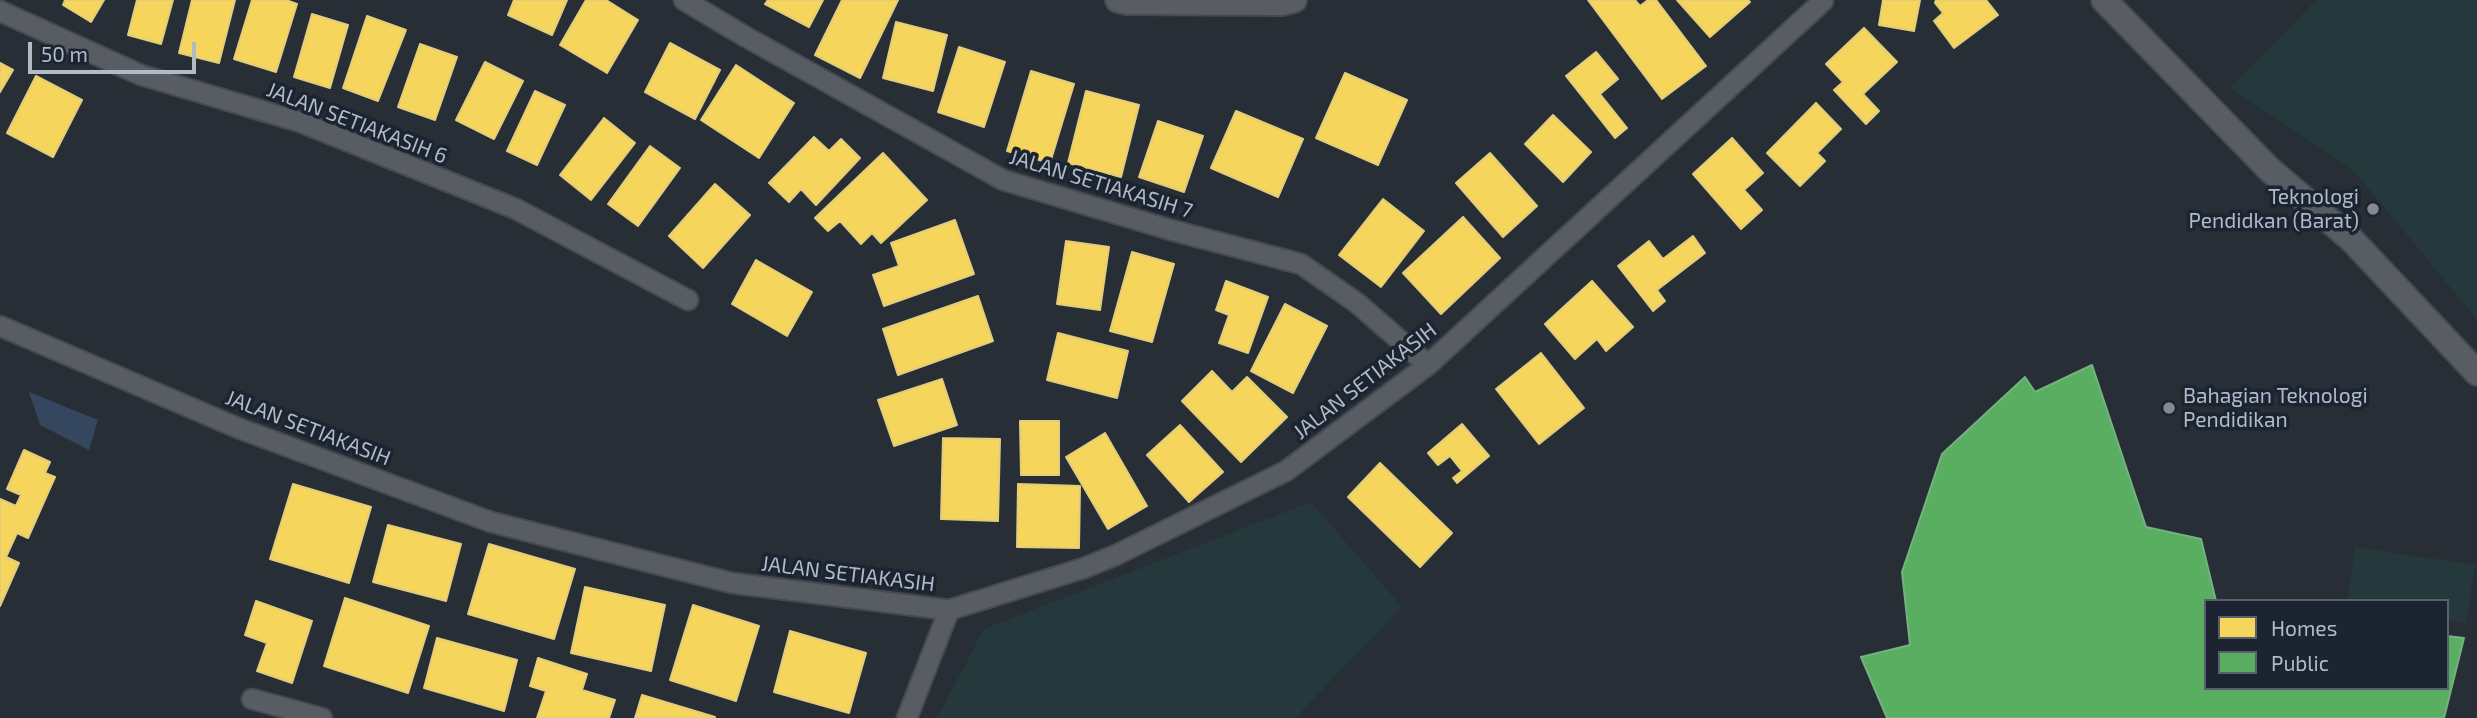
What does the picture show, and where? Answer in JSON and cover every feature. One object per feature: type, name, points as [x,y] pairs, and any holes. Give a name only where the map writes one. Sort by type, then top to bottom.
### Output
[{"type":"street","name":"JALAN SETIAKASIH 7","points":[[684,0],[1003,180],[1171,230],[1301,264],[1357,303],[1428,365]]},
{"type":"street","points":[[1118,0],[1267,3],[1294,0]]},
{"type":"street","points":[[2104,0],[2270,170],[2351,239],[2477,373]]},
{"type":"street","name":"JALAN SETIAKASIH","points":[[0,326],[238,428],[491,522],[732,583],[949,610],[1084,568],[1116,555],[1286,471],[1428,365],[1823,1]]},
{"type":"street","name":"JALAN SETIAKASIH 6","points":[[0,11],[141,75],[300,122],[516,209],[688,300]]},
{"type":"street","points":[[907,718],[949,610]]},
{"type":"street","points":[[252,699],[322,718]]},
{"type":"shaded area","points":[[2316,0],[2477,0],[2477,323],[2355,172],[2230,88]]},
{"type":"shaded area","points":[[1311,502],[1402,607],[1295,718],[937,718],[984,629]]},
{"type":"shaded area","points":[[2355,547],[2475,565],[2466,623],[2449,620],[2449,599],[2347,599]]},
{"type":"water","points":[[29,392],[98,420],[89,450],[40,425]]},
{"type":"building: Homes","points":[[65,0],[104,0],[91,22],[63,5]]},
{"type":"building: Homes","points":[[137,0],[173,0],[161,44],[128,35]]},
{"type":"building: Homes","points":[[192,0],[235,0],[219,63],[179,53]]},
{"type":"building: Homes","points":[[252,0],[286,0],[297,4],[276,72],[234,59]]},
{"type":"building: Homes","points":[[514,0],[567,0],[552,35],[508,15]]},
{"type":"building: Homes","points":[[586,0],[606,0],[638,20],[607,73],[560,45]]},
{"type":"building: Homes","points":[[768,0],[823,0],[809,27],[765,4]]},
{"type":"building: Homes","points":[[842,0],[898,0],[860,78],[815,55]]},
{"type":"building: Homes","points":[[1588,0],[1635,0],[1640,6],[1648,0],[1656,0],[1706,66],[1662,99]]},
{"type":"building: Homes","points":[[1677,0],[1748,0],[1750,2],[1710,37]]},
{"type":"building: Homes","points":[[1883,0],[1920,0],[1914,31],[1879,25]]},
{"type":"building: Homes","points":[[1936,0],[1986,0],[1998,15],[1954,48],[1934,21],[1943,13],[1935,3]]},
{"type":"building: Homes","points":[[312,14],[348,25],[330,88],[294,77]]},
{"type":"building: Homes","points":[[367,16],[406,30],[378,101],[343,88]]},
{"type":"building: Homes","points":[[896,22],[947,35],[933,91],[883,78]]},
{"type":"building: Homes","points":[[1864,28],[1897,62],[1863,94],[1879,111],[1866,124],[1834,90],[1843,82],[1826,64]]},
{"type":"building: Homes","points":[[670,43],[720,70],[695,119],[645,92]]},
{"type":"building: Homes","points":[[420,44],[457,57],[435,120],[398,107]]},
{"type":"building: Homes","points":[[959,47],[1005,62],[984,127],[938,112]]},
{"type":"building: Homes","points":[[1596,52],[1618,79],[1600,94],[1627,128],[1615,138],[1566,76]]},
{"type":"building: Homes","points":[[485,62],[523,81],[494,139],[456,120]]},
{"type":"building: Homes","points":[[0,63],[13,70],[0,92]]},
{"type":"building: Homes","points":[[736,65],[794,103],[759,158],[701,120]]},
{"type":"building: Homes","points":[[1031,71],[1074,84],[1050,163],[1007,151]]},
{"type":"building: Homes","points":[[1345,73],[1407,100],[1378,165],[1316,138]]},
{"type":"building: Homes","points":[[36,76],[82,100],[53,157],[7,133]]},
{"type":"building: Homes","points":[[535,91],[565,105],[537,165],[507,151]]},
{"type":"building: Homes","points":[[1086,91],[1139,105],[1121,177],[1068,163]]},
{"type":"building: Homes","points":[[1816,103],[1841,129],[1817,153],[1825,161],[1800,186],[1767,153]]},
{"type":"building: Homes","points":[[1236,111],[1303,139],[1278,197],[1211,168]]},
{"type":"building: Homes","points":[[1553,115],[1591,152],[1563,182],[1525,144]]},
{"type":"building: Homes","points":[[604,118],[635,143],[591,200],[560,175]]},
{"type":"building: Homes","points":[[1158,121],[1203,136],[1184,192],[1139,177]]},
{"type":"building: Homes","points":[[814,137],[829,151],[841,139],[860,158],[816,205],[801,189],[789,202],[769,183]]},
{"type":"building: Homes","points":[[1732,138],[1763,173],[1744,190],[1762,210],[1741,229],[1693,174]]},
{"type":"building: Homes","points":[[650,146],[680,168],[638,226],[608,204]]},
{"type":"building: Homes","points":[[883,153],[927,200],[881,243],[872,233],[861,244],[840,221],[828,231],[815,218]]},
{"type":"building: Homes","points":[[1490,153],[1537,206],[1503,237],[1456,183]]},
{"type":"building: Homes","points":[[715,184],[750,215],[703,268],[669,236]]},
{"type":"building: Homes","points":[[1383,199],[1424,231],[1381,287],[1339,255]]},
{"type":"building: Homes","points":[[1463,217],[1500,258],[1441,314],[1403,273]]},
{"type":"building: Homes","points":[[955,220],[974,274],[884,306],[873,275],[899,266],[891,243]]},
{"type":"building: Homes","points":[[1693,236],[1705,253],[1657,290],[1665,301],[1653,311],[1618,266],[1649,241],[1663,259]]},
{"type":"building: Homes","points":[[1066,241],[1109,247],[1100,310],[1057,304]]},
{"type":"building: Homes","points":[[1132,252],[1174,264],[1152,342],[1110,331]]},
{"type":"building: Homes","points":[[756,260],[812,292],[787,336],[732,304]]},
{"type":"building: Homes","points":[[1226,281],[1268,297],[1248,353],[1219,343],[1229,315],[1216,310]]},
{"type":"building: Homes","points":[[1592,281],[1633,327],[1606,351],[1597,339],[1575,359],[1545,324]]},
{"type":"building: Homes","points":[[978,296],[993,341],[898,375],[883,329]]},
{"type":"building: Homes","points":[[1285,304],[1327,326],[1293,393],[1251,371]]},
{"type":"building: Homes","points":[[1058,333],[1128,351],[1117,398],[1047,380]]},
{"type":"building: Homes","points":[[1541,353],[1584,408],[1539,444],[1496,389]]},
{"type":"building: Homes","points":[[1212,371],[1232,392],[1247,377],[1287,417],[1241,462],[1182,401]]},
{"type":"building: Homes","points":[[942,379],[957,425],[894,446],[878,400]]},
{"type":"building: Homes","points":[[1020,421],[1059,421],[1059,475],[1021,475]]},
{"type":"building: Homes","points":[[1462,424],[1489,456],[1457,483],[1453,478],[1462,471],[1450,456],[1438,465],[1428,453]]},
{"type":"building: Homes","points":[[1180,425],[1223,472],[1189,502],[1147,455]]},
{"type":"building: Homes","points":[[1105,433],[1147,506],[1108,529],[1066,457]]},
{"type":"building: Homes","points":[[943,438],[1000,439],[998,521],[941,519]]},
{"type":"building: Homes","points":[[24,450],[50,462],[45,473],[55,477],[28,538],[17,533],[6,557],[19,563],[0,606],[0,499],[16,506],[21,495],[7,489]]},
{"type":"building: Homes","points":[[1380,463],[1452,533],[1420,567],[1348,497]]},
{"type":"building: Homes","points":[[293,484],[371,507],[349,583],[270,559]]},
{"type":"building: Homes","points":[[1018,484],[1080,486],[1079,548],[1017,547]]},
{"type":"building: Homes","points":[[388,525],[461,544],[446,601],[373,582]]},
{"type":"building: Homes","points":[[489,544],[575,569],[554,639],[468,614]]},
{"type":"building: Homes","points":[[585,587],[665,605],[651,671],[571,653]]},
{"type":"building: Homes","points":[[345,598],[429,626],[408,693],[324,666]]},
{"type":"building: Homes","points":[[256,601],[312,621],[292,683],[257,671],[267,643],[245,635]]},
{"type":"building: Homes","points":[[693,605],[759,626],[736,701],[670,680]]},
{"type":"building: Homes","points":[[790,631],[866,653],[849,713],[774,692]]},
{"type":"building: Homes","points":[[437,638],[517,660],[504,711],[424,688]]},
{"type":"building: Homes","points":[[538,658],[587,674],[582,690],[615,700],[609,718],[537,718],[546,691],[530,686]]},
{"type":"building: Homes","points":[[642,695],[715,717],[715,718],[635,718]]},
{"type":"building: Public","points":[[2092,365],[2146,527],[2201,539],[2216,599],[2204,599],[2204,690],[2449,690],[2449,636],[2464,638],[2444,718],[1887,718],[1861,657],[1910,645],[1902,572],[1942,454],[2025,377],[2035,392]]},
{"type":"place","name":"Teknologi Pendidkan (Barat)","points":[[2373,209]]},
{"type":"place","name":"Bahagian Teknologi Pendidikan","points":[[2169,408]]}]
